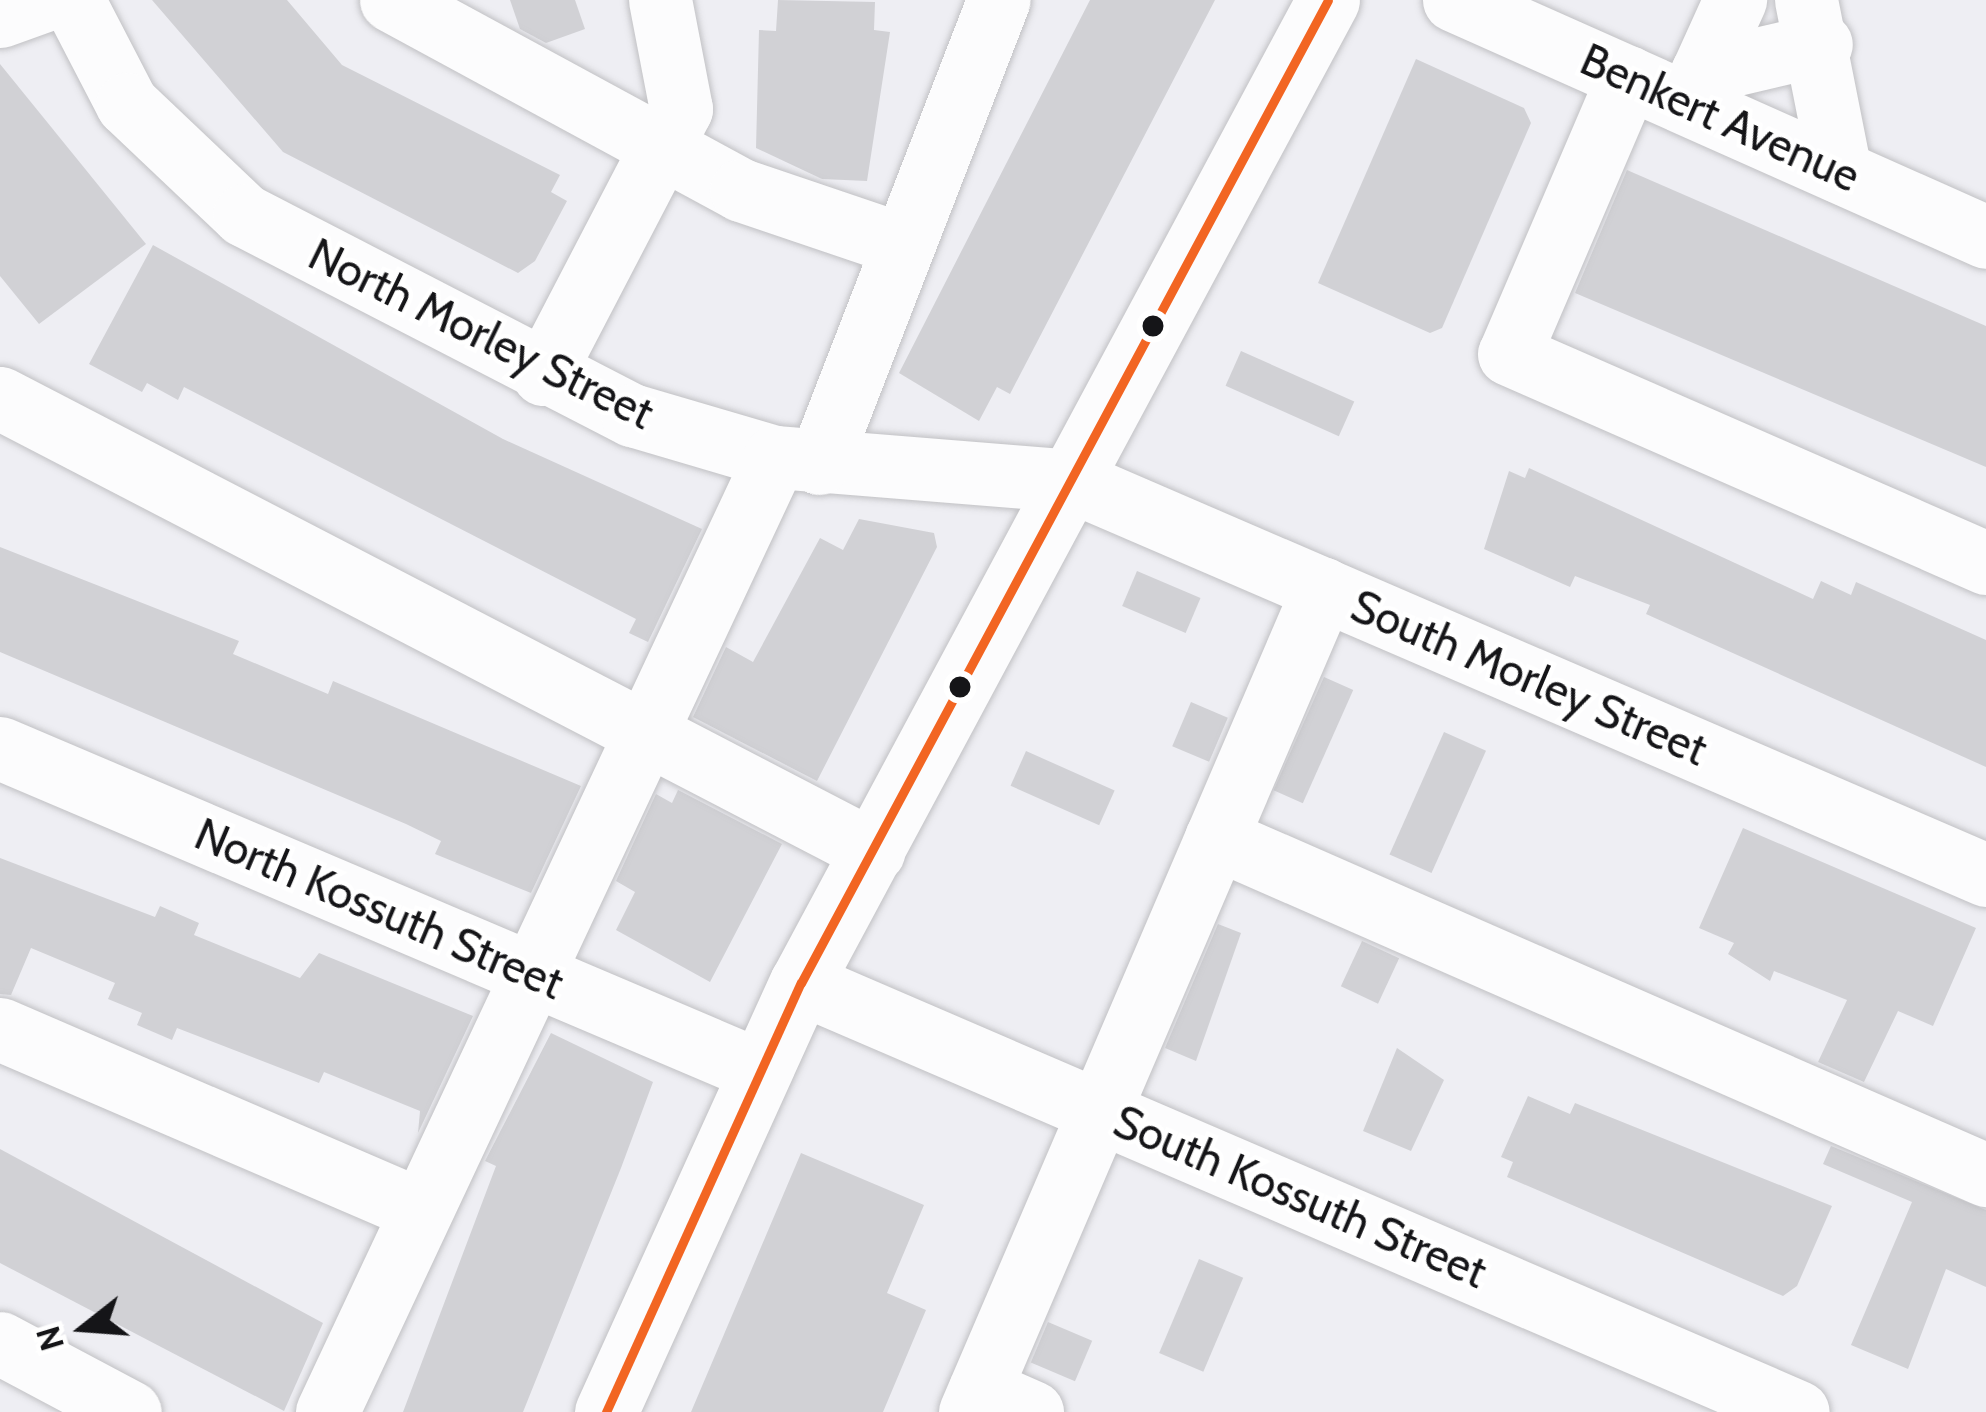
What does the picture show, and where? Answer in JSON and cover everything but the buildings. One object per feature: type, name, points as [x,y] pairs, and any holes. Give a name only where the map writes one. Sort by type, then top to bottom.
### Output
[{"type":"street","points":[[0,16],[45,0]]},
{"type":"street","name":"North Morley Street","points":[[73,0],[127,104],[181,167],[244,215],[543,374],[632,415],[797,460],[1072,481]]},
{"type":"street","points":[[391,0],[664,152],[898,243]]},
{"type":"street","points":[[543,374],[664,152],[681,82],[660,0]]},
{"type":"street","points":[[606,1412],[801,983],[1328,0]]},
{"type":"street","name":"Benkert Avenue","points":[[1454,0],[1628,77],[1695,88],[1840,172],[1986,237]]},
{"type":"street","points":[[1695,88],[1735,0]]},
{"type":"street","points":[[327,1412],[646,733],[797,460],[898,243],[978,18]]},
{"type":"street","points":[[1695,88],[1813,22],[1840,172]]},
{"type":"street","points":[[1628,77],[1509,354],[1986,563]]},
{"type":"street","points":[[0,398],[873,851]]},
{"type":"street","name":"South Morley Street","points":[[1072,481],[1986,874]]},
{"type":"street","points":[[994,1404],[1099,1111],[1323,589]]},
{"type":"street","name":"North Kossuth Street","points":[[0,748],[758,1070]]},
{"type":"street","points":[[1216,838],[1986,1174]]},
{"type":"street","name":"South Kossuth Street","points":[[801,983],[1798,1412]]},
{"type":"street","points":[[0,1029],[422,1210]]},
{"type":"street","points":[[0,1343],[130,1412]]},
{"type":"transit line","points":[[606,1412],[801,983],[1328,0]]}]
